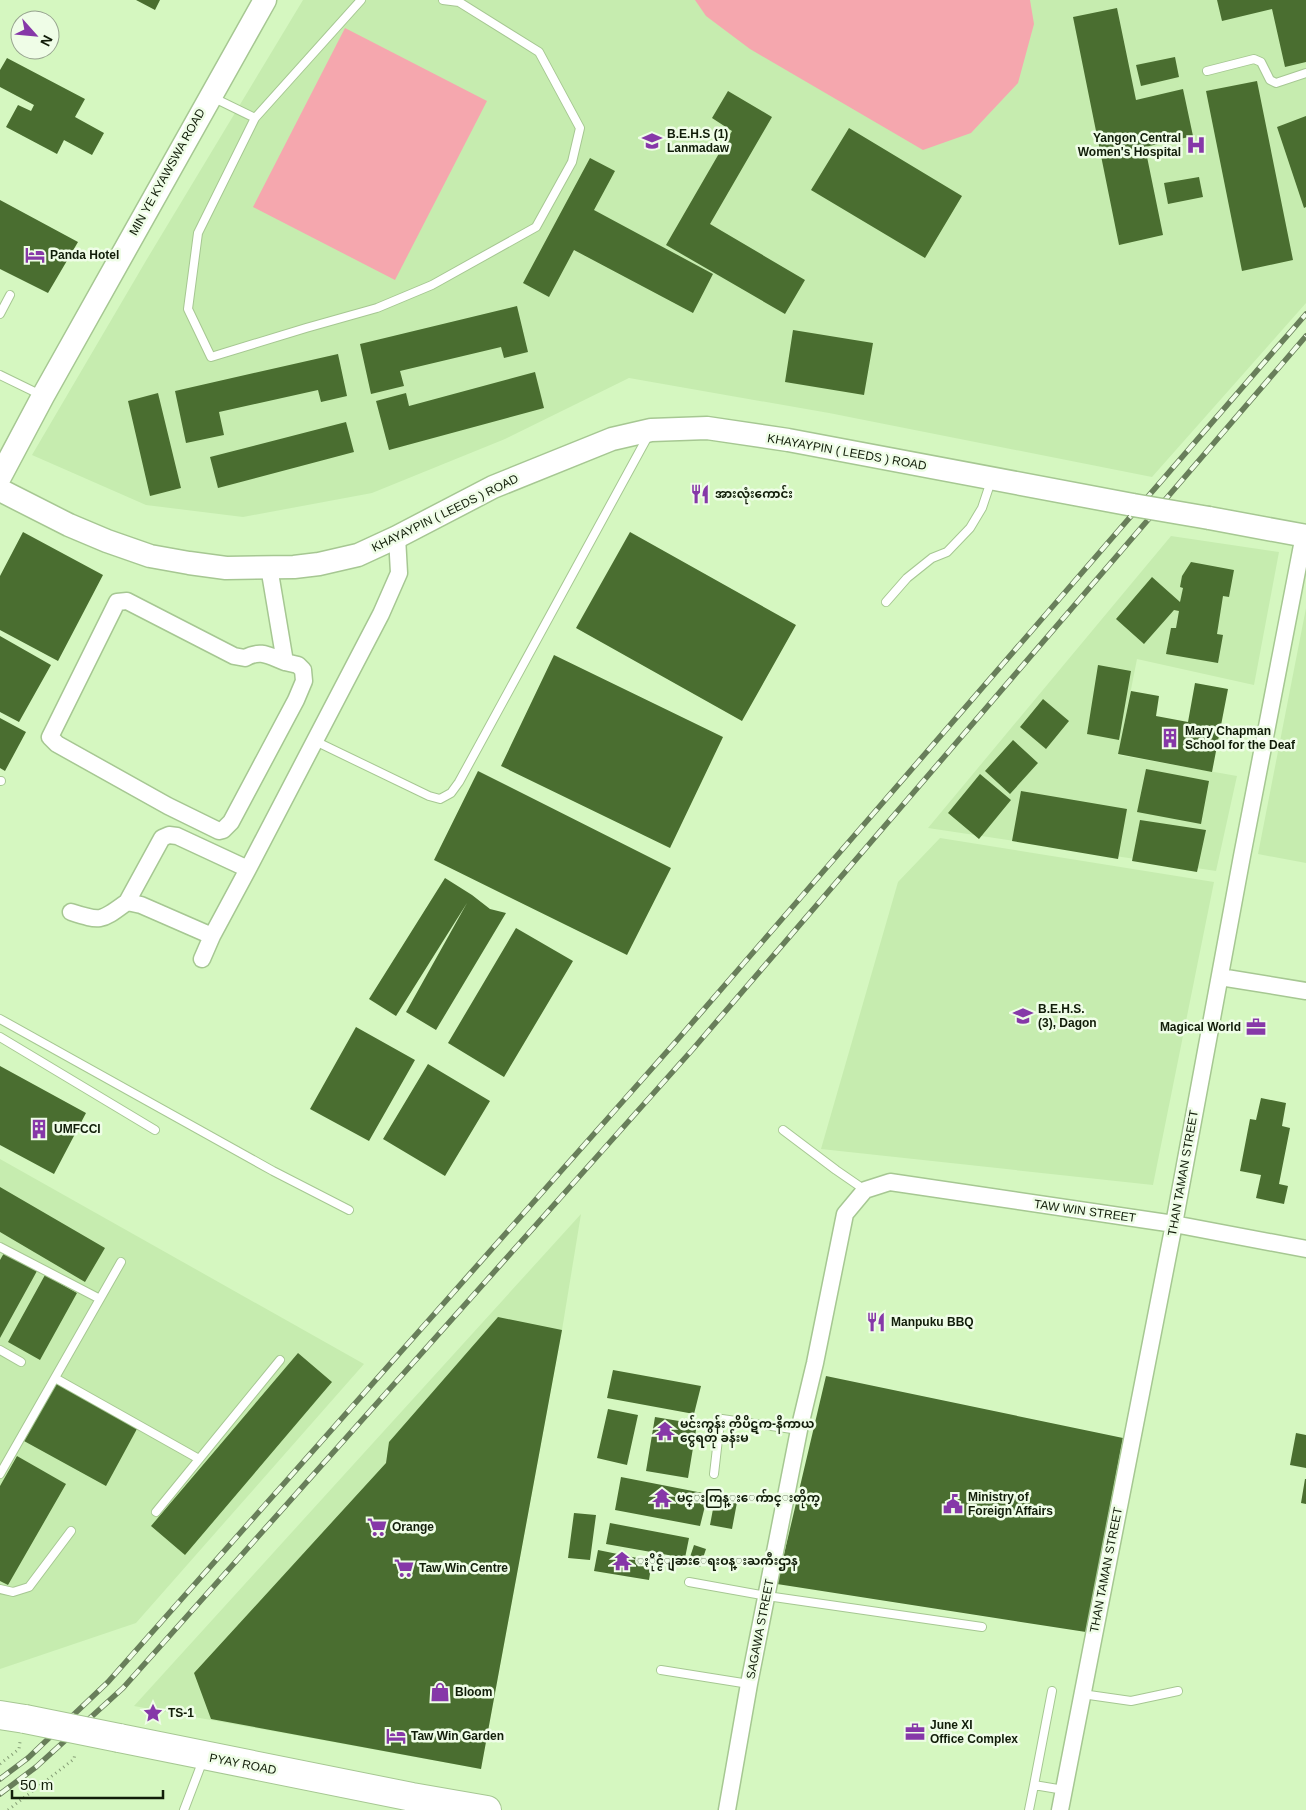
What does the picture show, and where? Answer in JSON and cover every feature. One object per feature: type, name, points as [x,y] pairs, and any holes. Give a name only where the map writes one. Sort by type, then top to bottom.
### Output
[{"type":"highway","name":"PYAY ROAD","points":[[12,1717],[205,1756],[410,1803],[487,1810]]},
{"type":"street","name":"MIN YE KYAWSWA ROAD","points":[[0,477],[262,1]]},
{"type":"street","name":"KHAYAYPIN ( LEEDS ) ROAD","points":[[0,490],[69,525],[150,556],[226,568],[318,564],[358,555],[493,487],[612,439],[651,430],[707,428],[788,440],[991,479],[1305,535]]},
{"type":"street","name":"THAN TAMAN STREET","points":[[1060,1810],[1305,535]]},
{"type":"street","points":[[202,959],[212,936],[381,614],[399,573],[397,537]]},
{"type":"street","points":[[269,567],[285,662]]},
{"type":"street","points":[[126,601],[234,656],[245,658],[259,652],[285,662],[298,665],[303,670],[304,681],[296,700],[236,813],[227,828],[223,830],[219,831],[168,806],[57,744],[50,737],[117,602],[126,601]]},
{"type":"street","points":[[72,912],[94,919],[106,918],[127,902],[162,838],[169,835],[177,836],[248,869]]},
{"type":"street","points":[[127,902],[141,905],[212,936]]},
{"type":"street","points":[[1220,977],[1306,992]]},
{"type":"street","name":"TAW WIN STREET","points":[[865,1190],[890,1182],[1174,1224],[1306,1250]]},
{"type":"street","name":"SAGAWA STREET","points":[[727,1810],[766,1596],[845,1214],[865,1190]]},
{"type":"lane","points":[[361,0],[255,118],[198,234],[188,309],[211,357],[377,308],[432,284],[536,227],[572,162],[580,128],[539,52],[459,2],[443,0]]},
{"type":"lane","points":[[1207,71],[1254,60],[1261,62],[1270,80],[1276,83],[1306,73]]},
{"type":"lane","points":[[210,96],[255,118]]},
{"type":"lane","points":[[0,314],[10,296]]},
{"type":"lane","points":[[0,375],[43,396]]},
{"type":"lane","points":[[315,741],[429,796],[440,798],[451,793],[459,782],[651,430]]},
{"type":"lane","points":[[886,602],[907,578],[932,558],[947,552],[970,528],[982,508],[991,479]]},
{"type":"lane","points":[[0,1018],[273,1171],[349,1210]]},
{"type":"lane","points":[[0,1037],[156,1130]]},
{"type":"lane","points":[[783,1130],[865,1190]]},
{"type":"lane","points":[[0,1247],[100,1299]]},
{"type":"lane","points":[[0,1474],[121,1262]]},
{"type":"lane","points":[[0,1350],[21,1362]]},
{"type":"lane","points":[[156,1512],[280,1360]]},
{"type":"lane","points":[[55,1378],[199,1459]]},
{"type":"lane","points":[[714,1474],[720,1422],[722,1419],[799,1430]]},
{"type":"lane","points":[[0,1589],[13,1592],[29,1587],[71,1531]]},
{"type":"lane","points":[[689,1582],[766,1596],[982,1627]]},
{"type":"lane","points":[[661,1670],[749,1684]]},
{"type":"lane","points":[[1082,1694],[1131,1701],[1178,1690]]},
{"type":"lane","points":[[1029,1810],[1052,1691]]},
{"type":"lane","points":[[184,1810],[205,1756]]},
{"type":"lane","points":[[1034,1784],[1064,1790]]},
{"type":"path","points":[[0,1764],[19,1749]]},
{"type":"path","points":[[8,1810],[74,1759]]},
{"type":"shaded area","name":"B.E.H.S (1) Lanmadaw","points":[[303,0],[1306,0],[1306,303],[1152,477],[829,413],[629,378],[505,439],[372,493],[243,517],[146,505],[32,455]]},
{"type":"shaded area","points":[[695,0],[1030,0],[1034,24],[1018,83],[971,133],[923,150],[750,49],[706,16]]},
{"type":"shaded area","points":[[345,28],[487,101],[395,280],[253,207]]},
{"type":"shaded area","points":[[1171,536],[1279,552],[1254,685],[1137,659],[1118,755],[1237,776],[1216,871],[928,828]]},
{"type":"shaded area","points":[[1306,608],[1306,863],[1258,854]]},
{"type":"shaded area","name":"B.E.H.S. (3), Dagon","points":[[940,838],[1214,882],[1153,1185],[821,1149],[898,882]]},
{"type":"shaded area","points":[[0,1159],[364,1364],[136,1623],[0,1669]]},
{"type":"shaded area","name":"Taw Win Centre","points":[[581,1214],[562,1330],[481,1769],[134,1706]]},
{"type":"building","points":[[136,0],[160,0],[155,10]]},
{"type":"building","points":[[1217,0],[1306,0],[1306,62],[1285,67],[1272,9],[1222,21]]},
{"type":"building","points":[[1117,8],[1136,100],[1183,89],[1193,136],[1145,147],[1163,235],[1119,245],[1073,17]]},
{"type":"building","points":[[1175,57],[1179,77],[1141,86],[1136,65]]},
{"type":"building","points":[[7,58],[85,99],[75,117],[104,133],[92,155],[64,140],[57,154],[6,127],[18,105],[31,111],[34,105],[0,87],[0,70]]},
{"type":"building","points":[[1257,81],[1293,260],[1242,271],[1206,91]]},
{"type":"building","points":[[728,91],[772,117],[710,224],[805,280],[785,314],[666,245],[732,131],[712,118]]},
{"type":"building","points":[[1306,116],[1306,207],[1304,208],[1277,127]]},
{"type":"building","points":[[849,128],[962,196],[925,258],[811,190]]},
{"type":"building","points":[[590,158],[615,171],[594,210],[713,274],[693,313],[574,250],[549,297],[523,283]]},
{"type":"building","points":[[1199,177],[1203,197],[1168,204],[1164,183]]},
{"type":"building","name":"Panda Hotel","points":[[0,200],[78,242],[48,293],[0,269]]},
{"type":"building","points":[[517,306],[528,352],[504,358],[501,347],[400,371],[404,386],[371,394],[360,344]]},
{"type":"building","points":[[793,330],[873,343],[864,395],[785,382]]},
{"type":"building","points":[[338,354],[347,396],[321,402],[318,390],[219,412],[224,435],[186,443],[175,391]]},
{"type":"building","points":[[535,372],[544,408],[389,450],[376,401],[406,393],[409,406]]},
{"type":"building","points":[[158,393],[181,488],[150,496],[128,401]]},
{"type":"building","points":[[346,422],[354,452],[218,488],[210,457]]},
{"type":"building","points":[[23,532],[103,575],[58,661],[0,630],[0,576]]},
{"type":"building","points":[[630,532],[796,625],[742,721],[576,628]]},
{"type":"building","points":[[1191,562],[1234,570],[1229,597],[1223,596],[1217,634],[1223,635],[1218,663],[1166,654],[1171,628],[1176,628],[1179,611],[1174,610],[1144,644],[1116,619],[1152,577],[1180,602],[1183,588],[1180,587],[1182,576]]},
{"type":"building","points":[[0,636],[51,665],[19,722],[0,712]]},
{"type":"building","points":[[554,655],[723,737],[670,848],[501,766]]},
{"type":"building","points":[[1098,665],[1131,671],[1119,740],[1087,734]]},
{"type":"building","name":"Mary Chapman School for the Deaf","points":[[1195,683],[1228,689],[1212,772],[1118,754],[1131,691],[1159,696],[1156,716],[1188,722]]},
{"type":"building","points":[[1043,699],[1069,721],[1046,749],[1020,727]]},
{"type":"building","points":[[0,718],[26,732],[5,771],[0,768]]},
{"type":"building","points":[[1013,740],[1038,763],[1010,794],[985,771]]},
{"type":"building","points":[[1146,769],[1209,781],[1201,824],[1137,812]]},
{"type":"building","points":[[478,771],[671,868],[627,955],[434,860]]},
{"type":"building","points":[[980,774],[1011,800],[979,839],[948,813]]},
{"type":"building","points":[[1021,791],[1127,809],[1118,859],[1012,841]]},
{"type":"building","points":[[1140,820],[1206,830],[1197,872],[1132,861]]},
{"type":"building","points":[[445,878],[490,909],[506,913],[436,1030],[406,1012],[467,903],[396,1016],[369,999]]},
{"type":"building","points":[[516,928],[573,961],[504,1077],[448,1043]]},
{"type":"building","points":[[356,1027],[415,1060],[369,1141],[310,1109]]},
{"type":"building","points":[[428,1064],[490,1101],[445,1176],[383,1139]]},
{"type":"building","name":"UMFCCI","points":[[0,1066],[86,1113],[54,1174],[0,1145]]},
{"type":"building","points":[[1261,1098],[1286,1103],[1282,1126],[1290,1128],[1279,1184],[1288,1186],[1284,1204],[1256,1198],[1261,1175],[1240,1171],[1250,1119],[1256,1120]]},
{"type":"building","points":[[0,1187],[105,1248],[85,1282],[0,1232]]},
{"type":"building","points":[[4,1253],[37,1271],[0,1338],[0,1260]]},
{"type":"building","points":[[45,1275],[77,1293],[40,1360],[8,1342]]},
{"type":"building","name":"Taw Win Centre","points":[[498,1317],[562,1330],[481,1769],[211,1719],[194,1673],[386,1463],[389,1442]]},
{"type":"building","points":[[298,1353],[332,1382],[185,1555],[151,1526]]},
{"type":"building","points":[[613,1370],[701,1386],[694,1414],[607,1398]]},
{"type":"building","name":"Ministry of Foreign Affairs","points":[[826,1376],[1123,1438],[1086,1632],[777,1584]]},
{"type":"building","points":[[56,1382],[138,1427],[106,1486],[24,1441]]},
{"type":"building","points":[[608,1409],[638,1415],[627,1465],[597,1458]]},
{"type":"building","points":[[655,1417],[697,1424],[688,1478],[646,1471]]},
{"type":"building","points":[[1296,1433],[1306,1435],[1306,1468],[1290,1465]]},
{"type":"building","points":[[17,1456],[66,1484],[8,1585],[0,1581],[0,1486]]},
{"type":"building","points":[[621,1477],[708,1494],[700,1526],[615,1510]]},
{"type":"building","points":[[1306,1479],[1306,1504],[1301,1503]]},
{"type":"building","points":[[716,1493],[738,1497],[732,1529],[710,1525]]},
{"type":"building","points":[[574,1513],[596,1515],[590,1560],[568,1558]]},
{"type":"building","points":[[610,1523],[689,1538],[685,1558],[606,1544]]},
{"type":"building","points":[[694,1545],[706,1549],[700,1567],[688,1563]]},
{"type":"building","points":[[598,1550],[652,1561],[649,1580],[594,1571]]},
{"type":"railway","points":[[0,1779],[28,1758],[108,1682],[679,1038],[1306,314]]},
{"type":"railway","points":[[0,1794],[36,1767],[123,1688],[693,1049],[1306,336]]},
{"type":"place","name":"B.E.H.S (1) Lanmadaw","points":[[652,141]]},
{"type":"place","name":"Yangon Central Women's Hospital","points":[[1196,145]]},
{"type":"place","name":"Panda Hotel","points":[[35,255]]},
{"type":"place","name":"အားလုံးကောင်း","points":[[700,494]]},
{"type":"place","name":"Mary Chapman School for the Deaf","points":[[1170,738]]},
{"type":"place","name":"B.E.H.S. (3), Dagon","points":[[1023,1016]]},
{"type":"place","name":"Magical World","points":[[1256,1027]]},
{"type":"place","name":"UMFCCI","points":[[39,1129]]},
{"type":"place","name":"Manpuku BBQ","points":[[876,1322]]},
{"type":"place","name":"မင်းကွန်း တိပိဋက-နိကာယ ငွေရတု ခန်းမ","points":[[665,1431]]},
{"type":"place","name":"မင္းကြန္းေက်ာင္းတိုက္","points":[[662,1498]]},
{"type":"place","name":"Ministry of Foreign Affairs","points":[[953,1504]]},
{"type":"place","name":"Orange","points":[[377,1527]]},
{"type":"place","name":"ႏိုင္ငံျခားေရးဝန္းႀကီးဌာန","points":[[622,1561]]},
{"type":"place","name":"Taw Win Centre","points":[[404,1568]]},
{"type":"place","name":"Bloom","points":[[440,1692]]},
{"type":"place","name":"TS-1","points":[[153,1713]]},
{"type":"place","name":"June XI Office Complex","points":[[915,1732]]},
{"type":"place","name":"Taw Win Garden","points":[[396,1736]]}]
